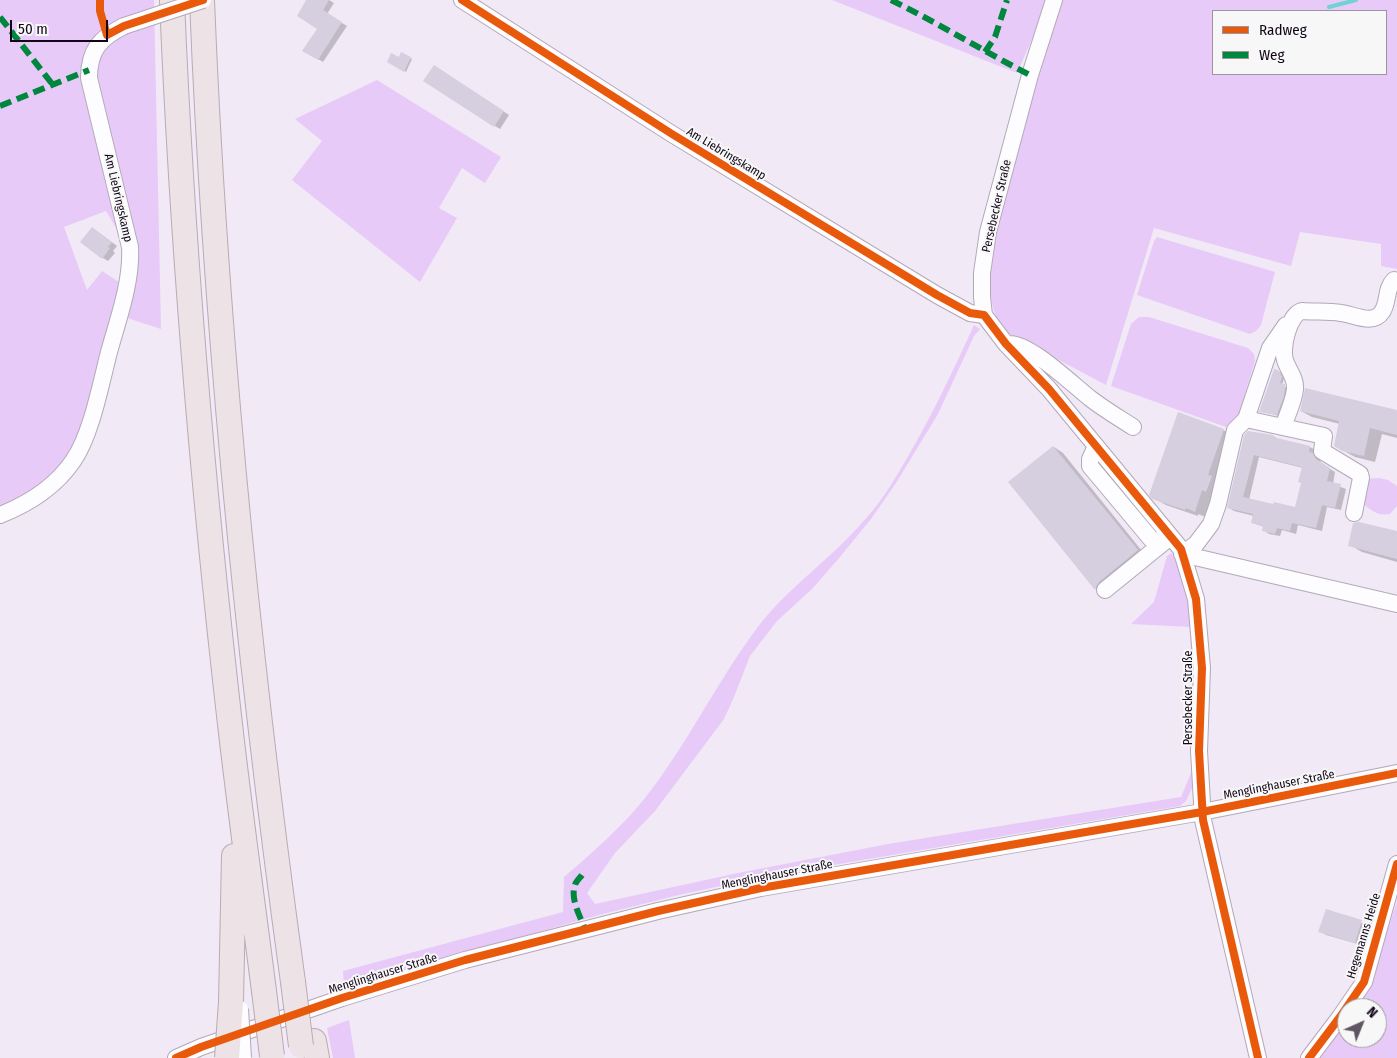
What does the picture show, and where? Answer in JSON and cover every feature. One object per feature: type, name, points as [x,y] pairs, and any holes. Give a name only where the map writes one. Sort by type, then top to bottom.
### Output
[{"type":"highway","points":[[172,0],[184,222],[198,408],[231,735],[272,1057]]},
{"type":"highway","points":[[203,0],[214,226],[228,426],[258,711],[292,975],[308,1051]]},
{"type":"highway","points":[[227,1058],[235,1001],[231,735]]},
{"type":"street","name":"Am Liebringskamp","points":[[0,515],[28,501],[52,485],[64,473],[78,453],[94,408],[122,304],[131,258],[130,247],[89,78],[89,70],[98,44],[107,35],[124,26],[203,0]]},
{"type":"street","name":"Am Liebringskamp","points":[[462,0],[672,134],[928,290],[970,313],[984,315]]},
{"type":"street","name":"Persebecker Straße","points":[[1054,0],[1030,75],[988,232],[982,272],[984,315],[1006,344],[1041,380],[1096,446],[1166,540],[1181,549],[1196,599],[1202,668],[1199,751],[1202,812],[1258,1058]]},
{"type":"street","points":[[1182,554],[1196,544],[1211,524],[1218,504],[1235,430],[1246,419],[1270,348],[1283,328],[1297,312],[1302,311],[1343,313],[1357,318],[1373,318],[1382,314],[1389,284],[1394,280]]},
{"type":"street","points":[[1283,427],[1295,389],[1294,379],[1284,359],[1284,347],[1292,319]]},
{"type":"street","points":[[1006,344],[1014,343],[1030,351],[1091,400],[1133,427]]},
{"type":"street","points":[[1041,380],[1053,368]]},
{"type":"street","points":[[1246,419],[1324,436],[1322,451],[1360,474],[1361,478],[1354,513]]},
{"type":"street","points":[[1105,590],[1166,540]]},
{"type":"street","points":[[1182,554],[1397,604]]},
{"type":"street","name":"Menglinghauser Straße","points":[[176,1058],[201,1047],[342,998],[456,963],[649,913],[761,888],[1202,812],[1397,773]]},
{"type":"street","name":"Hegemanns Heide","points":[[1309,1058],[1364,982],[1397,864]]},
{"type":"street","points":[[235,1001],[243,1058]]},
{"type":"shaded area","points":[[0,0],[154,0],[161,329],[124,317],[134,258],[106,211],[64,227],[87,290],[102,271],[119,282],[112,324],[90,402],[68,459],[42,484],[0,508]]},
{"type":"shaded area","points":[[832,0],[1047,0],[1038,26],[1017,73]]},
{"type":"shaded area","points":[[1062,0],[1397,0],[1397,269],[1381,266],[1381,244],[1300,232],[1291,266],[1154,228],[1106,385],[1004,331],[994,312],[988,285],[992,241],[1056,15]]},
{"type":"shaded area","points":[[377,80],[501,157],[485,183],[462,168],[439,208],[457,218],[420,282],[292,180],[322,141],[295,119]]},
{"type":"shaded area","points":[[1157,237],[1275,272],[1261,325],[1256,331],[1250,334],[1137,295],[1154,241]]},
{"type":"shaded area","points":[[1139,317],[1149,317],[1248,348],[1254,354],[1255,361],[1236,422],[1226,427],[1111,386],[1131,324]]},
{"type":"shaded area","points":[[974,325],[980,329],[974,336],[938,414],[896,483],[871,519],[840,557],[812,589],[777,621],[750,656],[724,719],[655,811],[615,853],[587,893],[595,904],[738,873],[888,844],[1181,797],[1191,773],[1192,680],[1190,627],[1131,624],[1154,602],[1167,556],[1172,553],[1180,570],[1185,588],[1194,643],[1194,784],[1186,801],[1180,806],[763,877],[683,894],[599,915],[344,987],[343,971],[563,912],[564,877],[616,830],[645,798],[674,757],[728,670],[757,628],[797,585],[855,531],[885,494],[927,421]]},
{"type":"shaded area","points":[[1379,478],[1388,480],[1397,486],[1397,506],[1390,514],[1377,513],[1361,502],[1366,479]]},
{"type":"shaded area","points":[[1397,902],[1397,1058],[1319,1058],[1337,1033],[1337,1048],[1387,1048],[1387,998],[1360,998],[1376,963]]},
{"type":"shaded area","points":[[349,1020],[355,1058],[333,1058],[327,1028]]},
{"type":"building","points":[[306,0],[329,0],[323,10],[342,22],[318,60],[302,51],[317,29],[297,16]]},
{"type":"building","points":[[401,52],[411,57],[404,72],[387,62],[391,53],[399,57]]},
{"type":"building","points":[[434,65],[504,111],[494,127],[423,81]]},
{"type":"building","points":[[92,227],[112,242],[102,259],[80,242]]},
{"type":"building","points":[[1274,369],[1278,370],[1282,377],[1280,383],[1285,384],[1284,396],[1277,415],[1259,412]]},
{"type":"building","points":[[1305,388],[1397,410],[1397,435],[1370,428],[1364,456],[1342,451],[1334,446],[1339,421],[1300,411]]},
{"type":"building","points":[[1178,412],[1224,429],[1208,475],[1212,476],[1206,492],[1202,490],[1195,512],[1152,499],[1149,495]]},
{"type":"building","points":[[1248,431],[1273,435],[1273,437],[1310,446],[1309,452],[1313,453],[1316,459],[1330,468],[1327,481],[1341,484],[1335,508],[1322,505],[1316,528],[1292,523],[1290,531],[1277,528],[1275,534],[1262,531],[1263,526],[1251,523],[1253,514],[1227,508],[1244,435]],"holes":[[[1254,455],[1302,467],[1298,482],[1301,483],[1295,507],[1243,497]]]},
{"type":"building","points":[[1053,446],[1138,550],[1099,582],[1095,590],[1008,482]]},
{"type":"building","points":[[1359,522],[1397,531],[1397,559],[1348,546],[1353,523]]},
{"type":"building","points":[[1326,909],[1362,920],[1355,943],[1318,932]]},
{"type":"waterway","points":[[1329,7],[1356,0]]},
{"type":"marked path","points":[[891,0],[1030,75]]},
{"type":"marked path","points":[[985,52],[995,37],[1007,0]]},
{"type":"marked path","points":[[0,17],[53,85]]},
{"type":"marked path","points":[[0,106],[89,70]]},
{"type":"marked path","points":[[582,875],[576,884],[574,896],[576,907],[585,929]]},
{"type":"cycle path","points":[[100,0],[100,11],[107,35],[124,26],[203,0]]},
{"type":"cycle path","points":[[462,0],[672,134],[937,295],[970,313],[984,315],[1006,344],[1049,389],[1181,549],[1196,599],[1202,668],[1199,751],[1203,820],[1258,1058]]},
{"type":"cycle path","points":[[176,1058],[201,1047],[342,998],[465,960],[658,911],[761,888],[1202,812],[1397,773]]},
{"type":"cycle path","points":[[1309,1058],[1364,982],[1397,864]]}]
